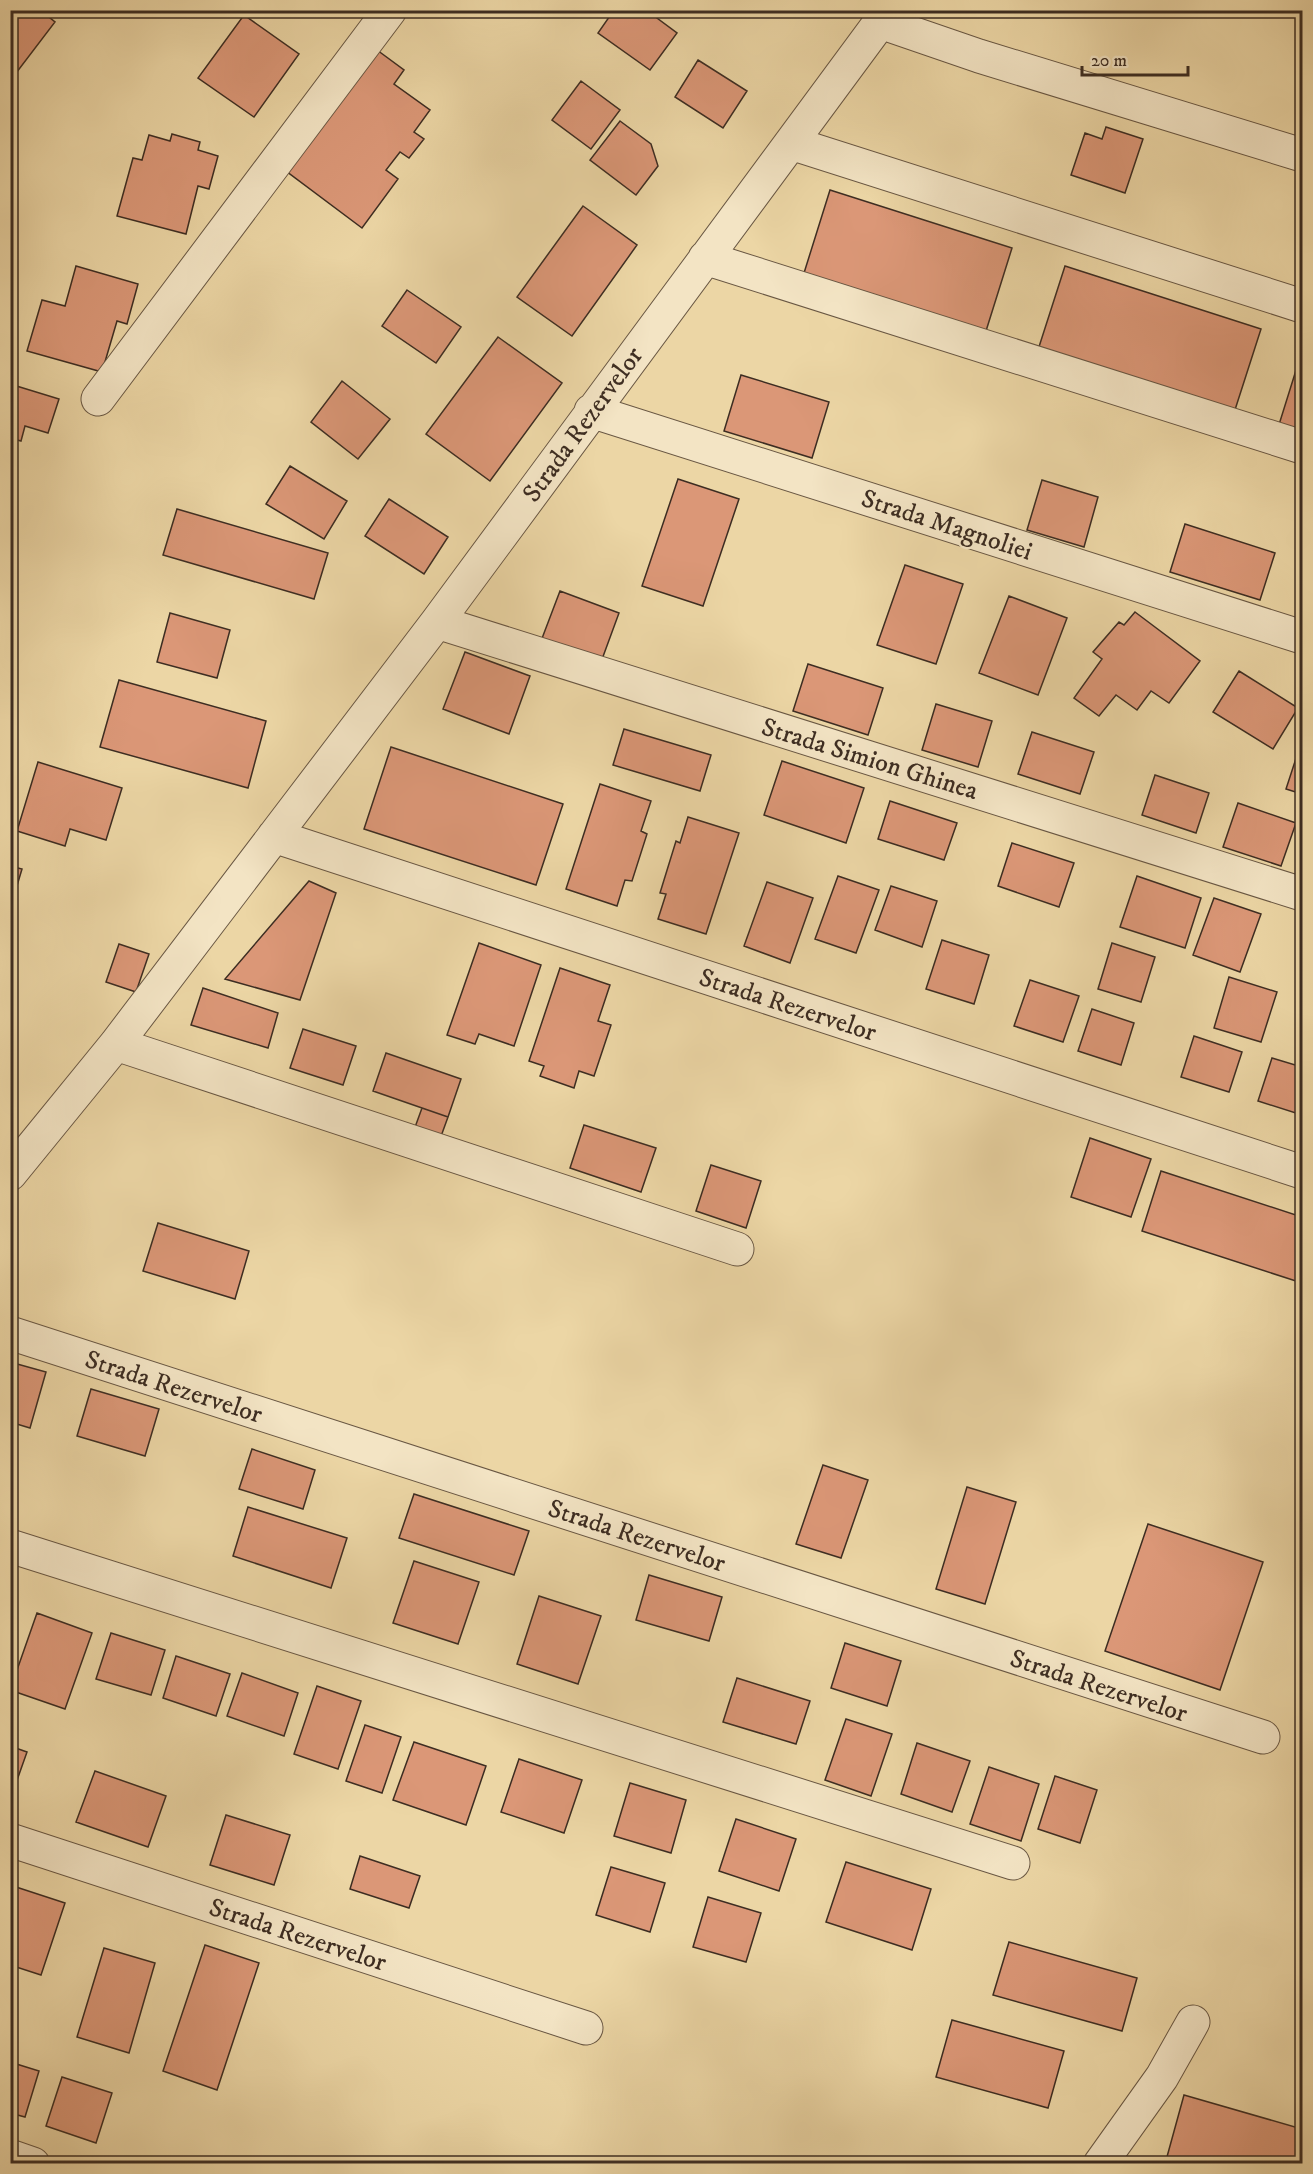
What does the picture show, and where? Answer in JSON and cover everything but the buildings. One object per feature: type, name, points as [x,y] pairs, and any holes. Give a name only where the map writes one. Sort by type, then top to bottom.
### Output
[{"type":"street","points":[[98,399],[390,10]]},
{"type":"street","points":[[885,16],[980,56],[1302,155]]},
{"type":"street","name":"Strada Rezervelor","points":[[10,1174],[116,1044],[437,622],[885,16]]},
{"type":"street","points":[[791,143],[1302,306]]},
{"type":"street","points":[[705,258],[1302,447]]},
{"type":"street","name":"Strada Magnoliei","points":[[591,411],[1302,637]]},
{"type":"street","name":"Strada Simion Ghinea","points":[[437,622],[1302,894]]},
{"type":"street","name":"Strada Rezervelor","points":[[274,836],[1302,1172]]},
{"type":"street","points":[[116,1044],[737,1249]]},
{"type":"street","name":"Strada Rezervelor","points":[[10,1333],[1263,1737]]},
{"type":"street","points":[[10,1546],[1013,1863]]},
{"type":"street","name":"Strada Rezervelor","points":[[10,1840],[586,2028]]},
{"type":"street","points":[[1100,2163],[1162,2077],[1192,2022]]},
{"type":"street","points":[[10,2156],[33,2163]]}]
